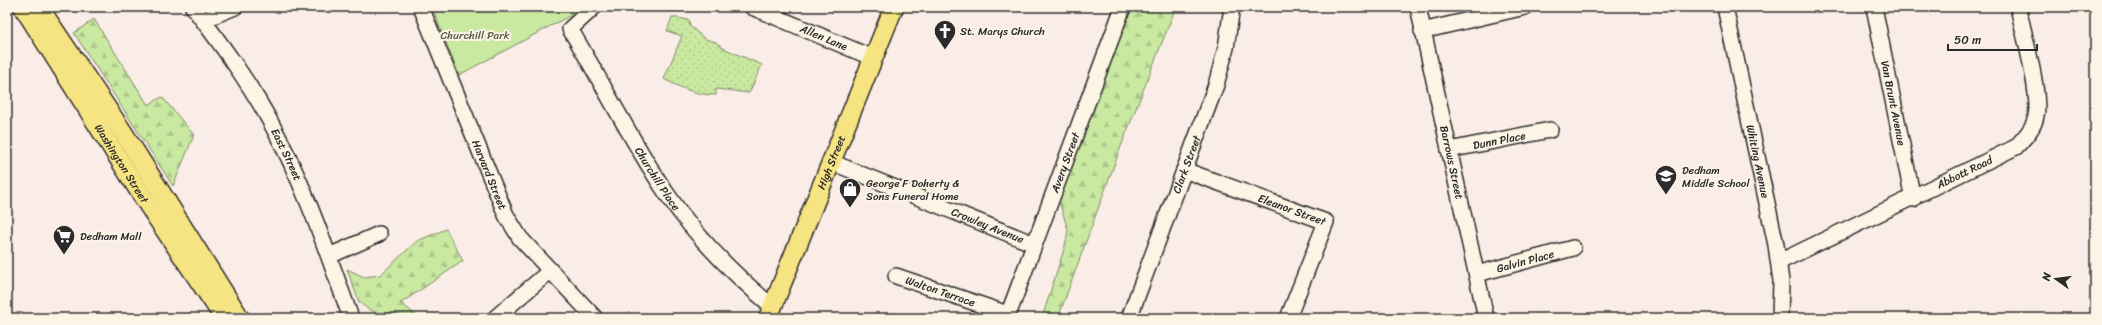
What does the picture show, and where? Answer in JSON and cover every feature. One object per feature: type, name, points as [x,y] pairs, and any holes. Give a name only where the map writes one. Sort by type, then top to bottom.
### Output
[{"type":"main road","name":"Washington Street","points":[[23,7],[146,202],[224,318]]},
{"type":"main road","name":"Washington Street","points":[[39,7],[115,120],[240,318]]},
{"type":"main road","name":"High Street","points":[[771,313],[894,7]]},
{"type":"street","name":"East Street","points":[[193,7],[235,64],[271,122],[308,201],[351,318]]},
{"type":"street","points":[[203,20],[235,7]]},
{"type":"street","name":"Harvard Street","points":[[421,7],[506,215],[520,238],[595,318]]},
{"type":"street","name":"Churchill Place","points":[[594,7],[570,29],[668,195],[698,235],[771,313]]},
{"type":"street","name":"Allen Lane","points":[[752,7],[873,58]]},
{"type":"street","name":"Avery Street","points":[[1007,316],[1123,7]]},
{"type":"street","name":"Clark Street","points":[[1129,318],[1222,66],[1232,7]]},
{"type":"street","name":"Barrows Street","points":[[1418,7],[1486,318]]},
{"type":"street","points":[[1422,30],[1525,7]]},
{"type":"street","name":"Whiting Avenue","points":[[1725,7],[1779,262],[1782,298],[1780,318]]},
{"type":"street","name":"Van Brunt Avenue","points":[[1874,7],[1913,198]]},
{"type":"street","name":"Abbott Road","points":[[1779,262],[2016,147],[2031,130],[2036,116],[2036,94],[2018,7]]},
{"type":"street","name":"Dunn Place","points":[[1449,150],[1550,130]]},
{"type":"street","name":"Crowley Avenue","points":[[831,162],[1034,244]]},
{"type":"street","name":"Eleanor Street","points":[[1184,170],[1326,222],[1288,318]]},
{"type":"street","points":[[329,256],[379,234]]},
{"type":"street","name":"Galvin Place","points":[[1477,274],[1573,248]]},
{"type":"street","points":[[495,318],[550,271]]},
{"type":"street","name":"Walton Terrace","points":[[896,276],[1007,316]]},
{"type":"green space","name":"Churchill Park","points":[[432,7],[581,7],[573,14],[459,75]]},
{"type":"green space","points":[[1129,7],[1176,7],[1120,149],[1058,318],[1042,318],[1065,246],[1068,230],[1058,197]]},
{"type":"green space","points":[[672,17],[689,20],[690,26],[705,39],[716,42],[723,48],[762,65],[749,93],[716,89],[716,95],[702,94],[683,88],[664,79],[682,36],[667,31]]},
{"type":"green space","points":[[94,19],[148,105],[162,97],[194,135],[173,186],[74,33]]},
{"type":"green space","points":[[446,229],[463,261],[401,303],[418,317],[375,312],[359,302],[347,269],[364,277],[380,275],[417,241]]},
{"type":"place","name":"St. Marys Church","points":[[945,50]]},
{"type":"place","name":"Dedham Middle School","points":[[1666,196]]},
{"type":"place","name":"George F Doherty & Sons Funeral Home","points":[[850,208]]},
{"type":"place","name":"Dedham Mall","points":[[64,256]]}]
